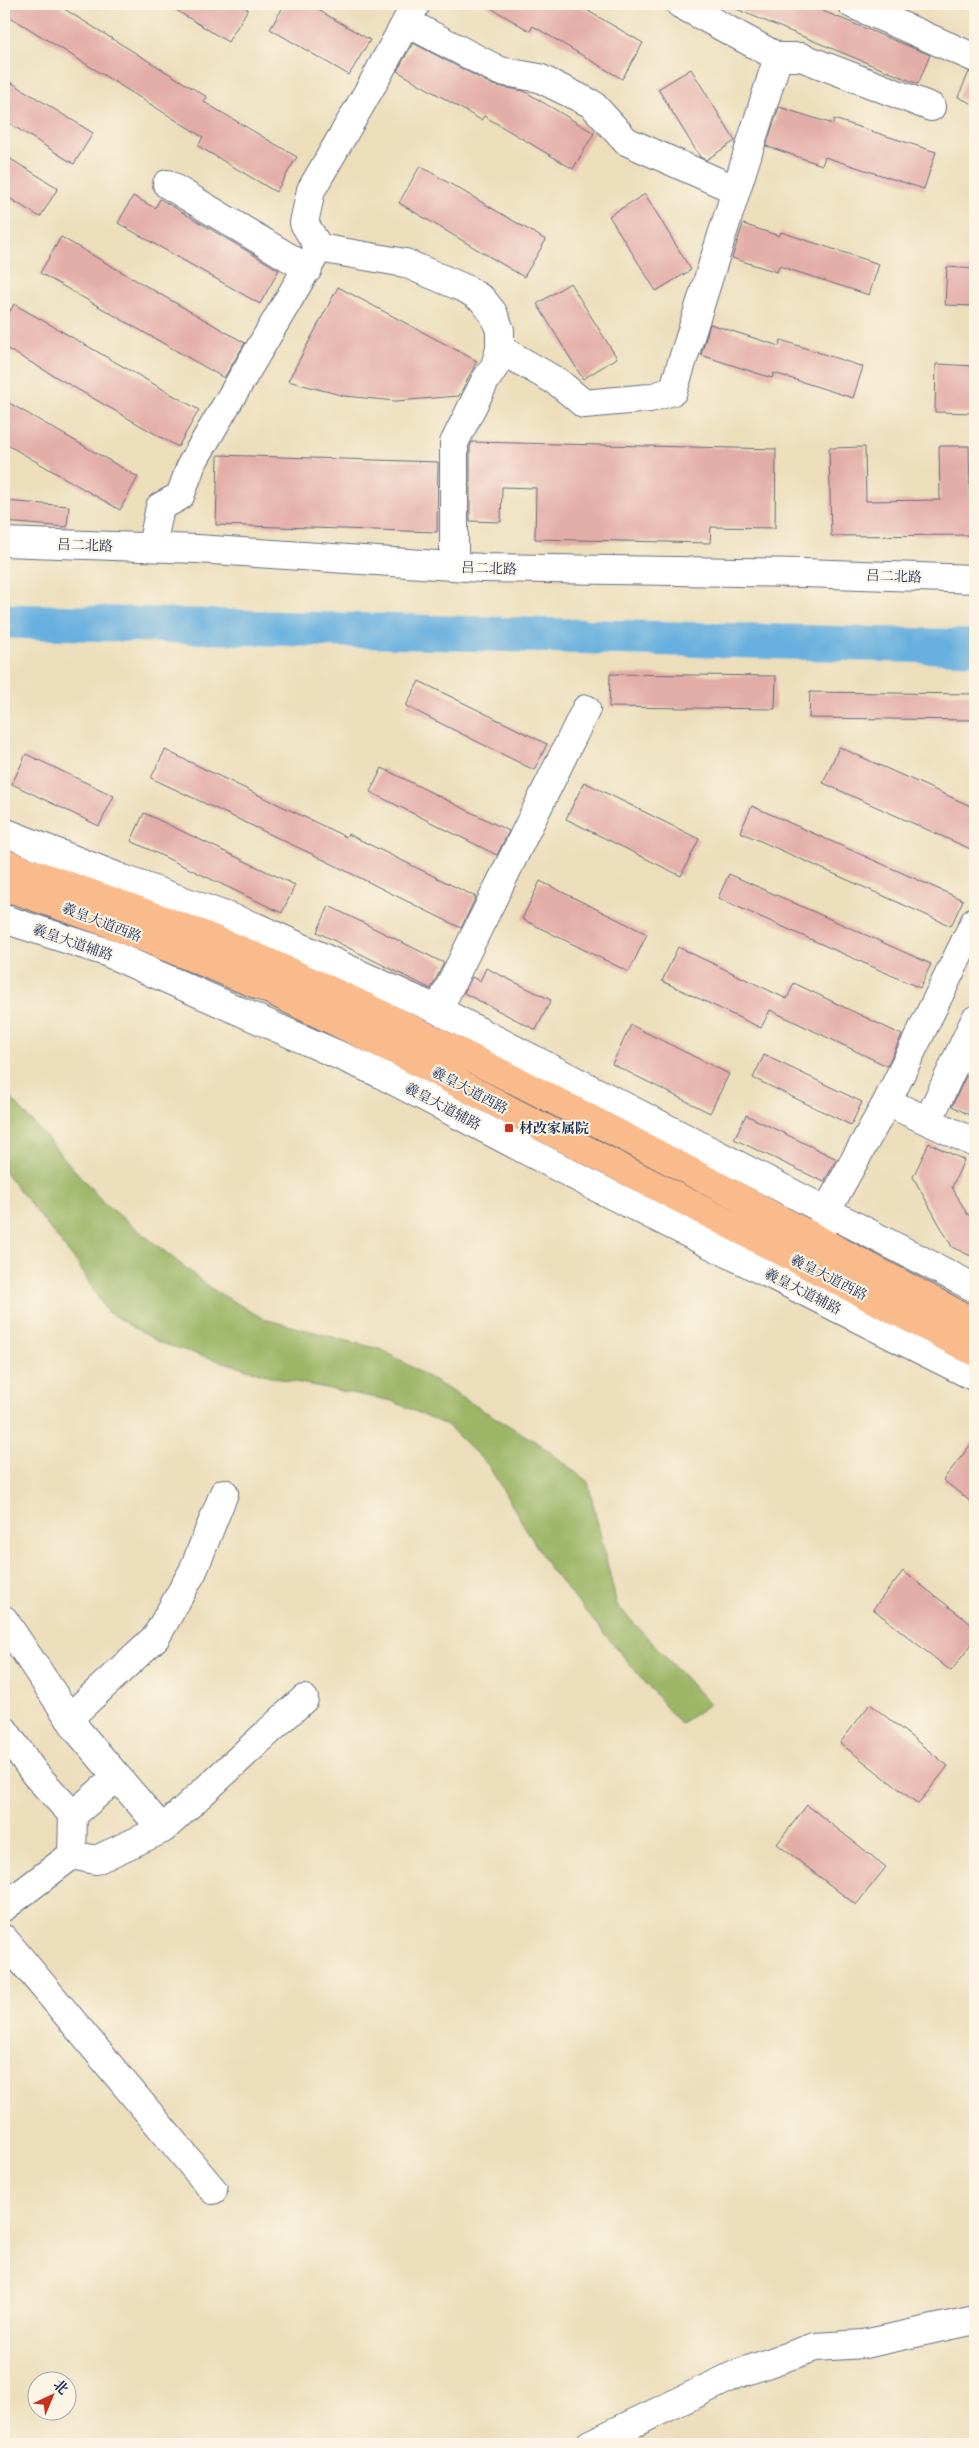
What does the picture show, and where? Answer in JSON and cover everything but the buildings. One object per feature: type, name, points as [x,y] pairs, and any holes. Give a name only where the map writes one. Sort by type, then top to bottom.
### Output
[{"type":"main road","name":"羲皇大道西路","points":[[4,863],[270,962],[415,1030],[975,1323]]},
{"type":"main road","name":"羲皇大道西路","points":[[4,886],[109,923],[270,990],[406,1056],[975,1352]]},
{"type":"street","points":[[680,4],[778,57],[801,57],[931,107]]},
{"type":"street","points":[[852,4],[975,58]]},
{"type":"street","points":[[152,547],[160,507],[180,496],[192,463],[314,258],[304,223],[311,190],[411,13],[500,71],[539,78],[592,104],[626,141],[736,190]]},
{"type":"street","points":[[500,349],[558,383],[584,404],[650,398],[673,391],[778,57]]},
{"type":"street","points":[[167,184],[314,258],[405,263],[466,289],[482,299],[493,313],[500,330],[500,349],[495,366],[454,443],[454,566]]},
{"type":"street","name":"吕二北路","points":[[4,542],[152,547],[454,566],[975,579]]},
{"type":"street","points":[[438,1010],[586,708]]},
{"type":"street","points":[[4,832],[124,879],[256,927],[438,1010],[975,1288]]},
{"type":"street","name":"羲皇大道辅路","points":[[4,918],[106,952],[379,1073],[592,1185],[975,1378]]},
{"type":"street","points":[[809,1266],[827,1210],[887,1102],[975,921]]},
{"type":"street","points":[[928,1121],[966,1063],[975,1020]]},
{"type":"street","points":[[887,1102],[975,1143]]},
{"type":"street","points":[[69,1718],[156,1637],[193,1571],[224,1493]]},
{"type":"street","points":[[4,1620],[69,1718],[162,1830]]},
{"type":"street","points":[[4,1907],[72,1855],[96,1860],[162,1830],[304,1699]]},
{"type":"street","points":[[4,1730],[35,1774],[73,1815],[72,1855]]},
{"type":"street","points":[[73,1815],[117,1777]]},
{"type":"street","points":[[4,1939],[213,2190]]},
{"type":"street","points":[[590,2444],[737,2374],[815,2347],[864,2344],[975,2320]]},
{"type":"green space","points":[[4,1090],[104,1203],[212,1289],[264,1319],[383,1350],[541,1445],[588,1482],[617,1605],[710,1704],[680,1724],[550,1569],[488,1465],[448,1426],[392,1401],[280,1379],[160,1343],[107,1312],[77,1263],[4,1171]]},
{"type":"waterway","points":[[4,621],[975,647]]},
{"type":"place","name":"材改家属院","points":[[509,1128]]}]
